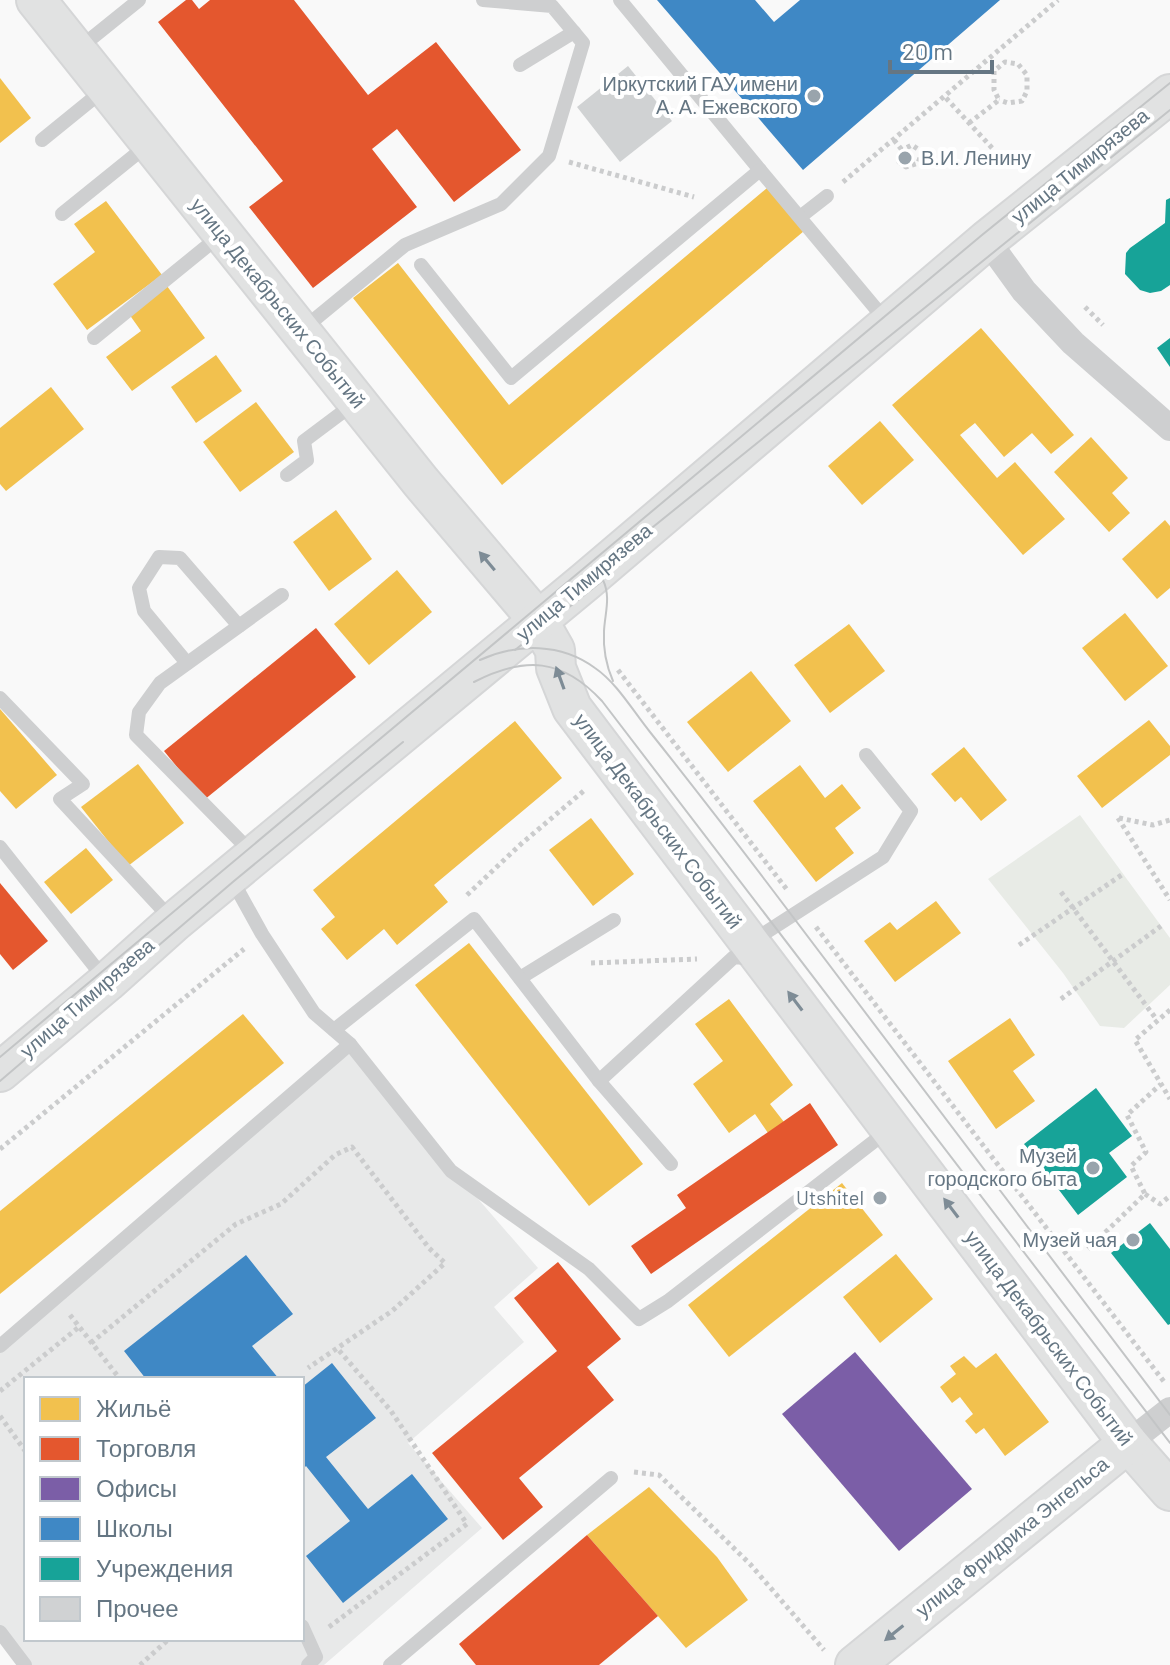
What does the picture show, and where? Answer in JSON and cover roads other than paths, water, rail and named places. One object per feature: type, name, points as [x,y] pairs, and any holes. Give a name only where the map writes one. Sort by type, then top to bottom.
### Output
[{"type":"main road","name":"улица Декабрьских Событий","points":[[36,0],[299,331],[538,620],[555,650],[556,668],[572,708],[750,953],[890,1129],[1128,1443],[1170,1491]]},
{"type":"main road","name":"улица Тимирязева","points":[[0,1072],[174,922],[538,620],[987,240],[1170,94]]},
{"type":"main road","name":"улица Фридриха Энгельса","points":[[843,1661],[1128,1443]]},
{"type":"street","points":[[987,240],[1024,291],[1073,343],[1170,428]]},
{"type":"street","name":"улица Фридриха Энгельса","points":[[1128,1443],[1170,1410]]},
{"type":"lane","points":[[77,51],[139,0]]},
{"type":"lane","points":[[299,331],[405,245],[501,204],[549,156],[583,43],[552,6],[483,0]]},
{"type":"lane","points":[[620,0],[889,324]]},
{"type":"lane","points":[[520,65],[574,32]]},
{"type":"lane","points":[[42,140],[106,88]]},
{"type":"lane","points":[[62,214],[150,143]]},
{"type":"lane","points":[[421,265],[511,378],[760,170]]},
{"type":"lane","points":[[800,217],[827,196]]},
{"type":"lane","points":[[94,338],[222,234]]},
{"type":"lane","points":[[287,475],[307,460],[304,441],[356,401]]},
{"type":"lane","points":[[187,663],[144,611],[139,588],[159,557],[180,558],[239,626]]},
{"type":"lane","points":[[282,595],[160,683],[139,712],[136,735],[242,866],[262,934],[314,1013],[350,1044],[451,1171],[589,1269],[639,1319],[668,1301],[890,1129]]},
{"type":"lane","points":[[0,698],[83,784],[60,799],[174,922]]},
{"type":"lane","points":[[599,1081],[802,909],[883,857],[911,811],[866,755]]},
{"type":"lane","points":[[0,847],[107,982]]},
{"type":"lane","points":[[334,1030],[474,919],[599,1081],[671,1164]]},
{"type":"lane","points":[[520,978],[614,920]]},
{"type":"lane","points":[[0,1346],[350,1044]]},
{"type":"lane","points":[[390,1665],[611,1478]]},
{"type":"lane","points":[[304,1630],[316,1657],[308,1665]]},
{"type":"lane","points":[[0,1632],[25,1665]]},
{"type":"tram line","points":[[0,1057],[982,235],[1170,83]]},
{"type":"tram line","points":[[603,580],[586,581],[1170,110]]},
{"type":"tram line","points":[[603,580],[607,599],[605,650],[613,681]]},
{"type":"tram line","points":[[515,650],[602,581]]},
{"type":"tram line","points":[[480,660],[524,648],[554,650],[582,660],[610,681],[751,861],[1170,1415]]},
{"type":"tram line","points":[[474,682],[510,668],[542,666],[572,676],[602,701],[1170,1443]]},
{"type":"tram line","points":[[0,1081],[234,881],[403,742]]},
{"type":"place","name":"Иркутский ГАУ имени А. А. Ежевского","points":[[814,96]]},
{"type":"place","name":"В.И. Ленину","points":[[905,158]]},
{"type":"place","name":"Музей городского быта","points":[[1093,1168]]},
{"type":"place","name":"Utshitel","points":[[880,1198]]},
{"type":"place","name":"Музей чая","points":[[1133,1240]]}]
